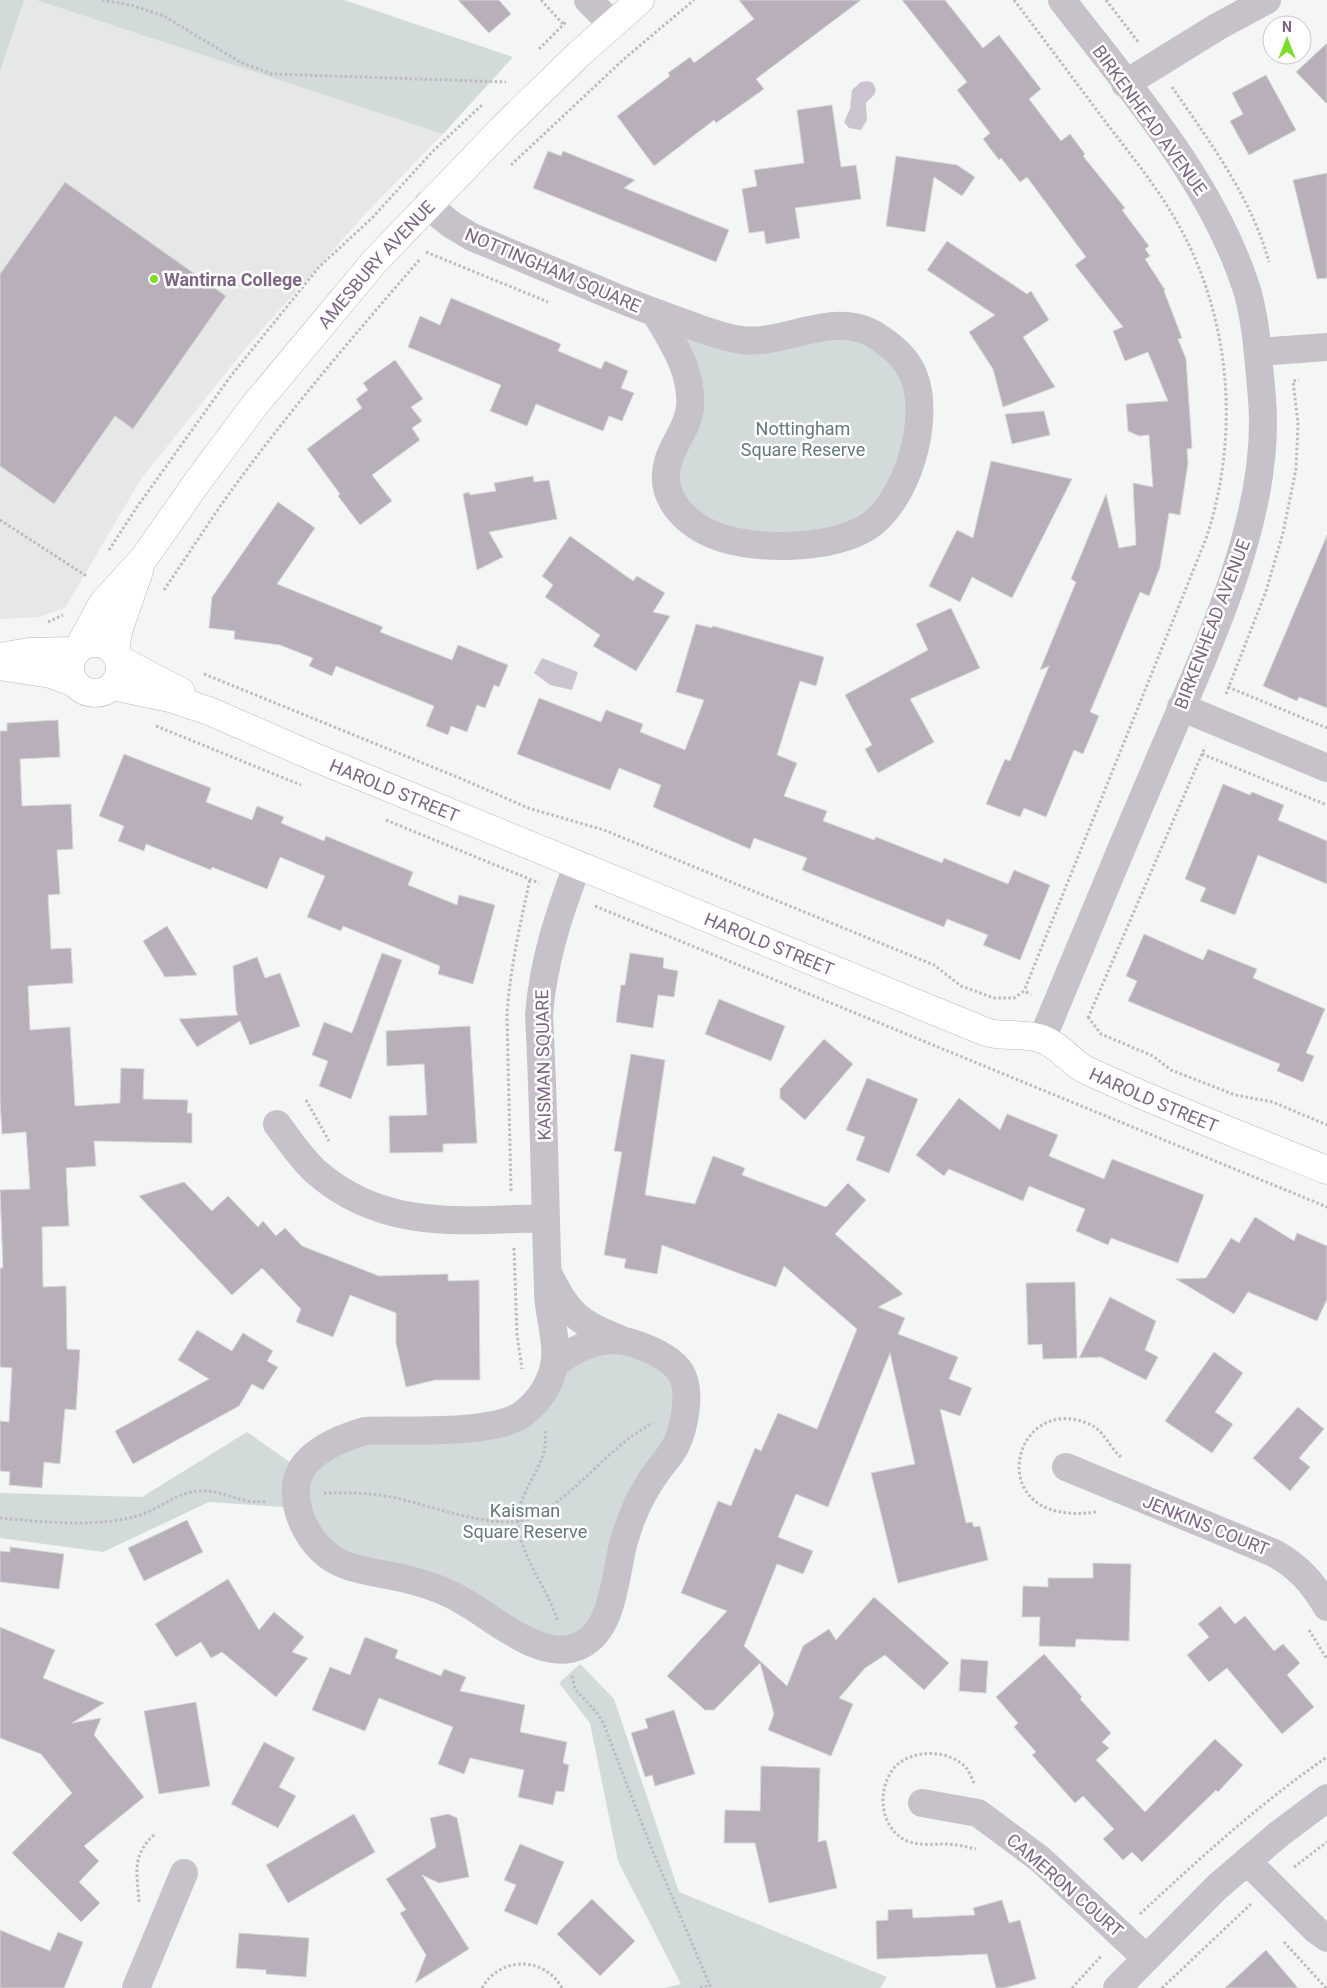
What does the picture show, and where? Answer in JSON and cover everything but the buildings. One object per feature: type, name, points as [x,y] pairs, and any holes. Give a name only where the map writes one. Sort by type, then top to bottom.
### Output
[{"type":"street","points":[[588,0],[612,24]]},
{"type":"street","name":"AMESBURY AVENUE","points":[[77,650],[103,603],[144,558],[254,406],[375,261],[510,121],[612,24],[640,0]]},
{"type":"street","name":"BIRKENHEAD AVENUE","points":[[1042,1039],[1224,602],[1250,518],[1257,484],[1263,423],[1258,352],[1253,315],[1246,288],[1214,212],[1177,152],[1062,0]]},
{"type":"street","points":[[1125,84],[1217,27],[1267,0]]},
{"type":"street","name":"NOTTINGHAM SQUARE","points":[[427,205],[452,225],[472,237],[656,314],[725,337],[763,340],[816,328],[844,326],[862,329],[880,337],[905,362],[914,375],[919,413],[917,435],[909,468],[892,503],[878,519],[865,528],[829,541],[807,544],[762,545],[742,543],[708,533],[695,526],[684,517],[671,500],[667,484],[668,463],[686,424],[690,408],[688,383],[681,357],[656,314]]},
{"type":"street","points":[[1258,352],[1327,347]]},
{"type":"street","name":"AMESBURY AVENUE","points":[[116,655],[118,631],[144,558]]},
{"type":"street","points":[[0,657],[29,652],[77,650],[93,643],[101,643],[116,655],[120,670],[117,681],[113,686],[107,690],[92,694],[85,692],[73,682],[51,674],[0,666]]},
{"type":"street","points":[[73,682],[69,666],[77,650]]},
{"type":"street","name":"HAROLD STREET","points":[[116,655],[176,688],[209,711]]},
{"type":"street","name":"HAROLD STREET","points":[[113,686],[162,696],[209,711],[318,759],[986,1032],[998,1036],[1021,1035],[1042,1039],[1060,1048],[1083,1069],[1132,1091],[1327,1170]]},
{"type":"street","points":[[1181,707],[1327,768]]},
{"type":"street","name":"KAISMAN SQUARE","points":[[547,1271],[565,1303],[585,1324],[661,1356],[681,1374],[684,1385],[684,1425],[674,1448],[643,1492],[636,1506],[623,1543],[615,1589],[605,1615],[594,1634],[579,1647],[566,1649],[536,1644],[520,1638],[467,1603],[437,1589],[409,1579],[343,1564],[332,1558],[317,1544],[308,1532],[300,1518],[296,1496],[300,1469],[307,1459],[349,1436],[365,1431],[493,1426],[508,1422],[523,1414],[536,1402],[544,1390],[554,1365],[554,1350],[548,1301],[547,1271],[546,1218],[539,1015],[541,986],[556,925],[578,864]]},
{"type":"street","points":[[277,1124],[300,1155],[315,1171],[337,1187],[357,1198],[393,1213],[424,1219],[457,1221],[546,1218]]},
{"type":"street","name":"KAISMAN SQUARE","points":[[554,1365],[569,1354],[585,1346],[606,1340],[621,1340]]},
{"type":"street","name":"JENKINS COURT","points":[[1066,1467],[1274,1553],[1290,1562],[1314,1585],[1327,1607]]},
{"type":"street","points":[[1117,1988],[1217,1887],[1327,1798]]},
{"type":"street","name":"CAMERON COURT","points":[[922,1803],[978,1813],[1040,1859],[1146,1958]]},
{"type":"street","points":[[1247,1861],[1316,1930],[1327,1938]]},
{"type":"street","points":[[136,1988],[184,1873]]},
{"type":"path","points":[[102,0],[131,5],[164,16],[240,62],[272,74],[506,82]]},
{"type":"path","points":[[541,0],[564,25],[568,21]]},
{"type":"path","points":[[509,166],[624,59],[694,0]]},
{"type":"path","points":[[197,672],[462,779],[528,808],[604,830],[934,965],[961,986],[1000,999],[1014,998],[1024,991],[1208,536],[1221,485],[1226,441],[1227,407],[1226,380],[1220,338],[1212,307],[1186,240],[1167,205],[1014,0]]},
{"type":"path","points":[[1106,0],[1135,39]]},
{"type":"path","points":[[162,593],[221,505],[307,392],[426,252],[452,225]]},
{"type":"path","points":[[426,252],[550,303]]},
{"type":"path","points":[[0,520],[91,579]]},
{"type":"path","points":[[1225,697],[1228,687],[1327,728]]},
{"type":"path","points":[[153,725],[302,786]]},
{"type":"path","points":[[1327,805],[1202,754],[1088,1018],[1106,1038],[1153,1056],[1171,1070],[1235,1095],[1273,1102],[1327,1124]]},
{"type":"path","points":[[384,819],[539,883]]},
{"type":"path","points":[[595,906],[1327,1207]]},
{"type":"path","points":[[1024,991],[1036,996]]},
{"type":"path","points":[[306,1100],[331,1144]]},
{"type":"path","points":[[504,1189],[511,1187]]},
{"type":"path","points":[[514,1242],[517,1336],[524,1374]]},
{"type":"path","points":[[317,1493],[346,1492],[372,1494],[425,1504],[470,1517],[518,1521],[530,1518],[550,1506],[643,1428],[659,1420],[685,1414]]},
{"type":"path","points":[[543,1424],[546,1436],[544,1448],[524,1497],[518,1521],[527,1556],[551,1603],[559,1625]]},
{"type":"path","points":[[0,1518],[77,1522],[118,1520],[141,1515],[182,1494],[200,1491],[212,1492],[256,1503],[267,1501]]},
{"type":"path","points":[[571,1668],[575,1690],[598,1714],[604,1725],[652,1848],[711,1986],[700,1988]]},
{"type":"path","points":[[1138,1915],[1228,1832],[1293,1780],[1327,1757]]},
{"type":"path","points":[[138,1908],[136,1865],[139,1853],[147,1841],[156,1833]]},
{"type":"path","points":[[1294,1867],[1327,1842]]},
{"type":"path","points":[[1162,1988],[1251,1904],[1257,1911]]},
{"type":"path","points":[[1282,1940],[1326,1988]]},
{"type":"path","points":[[1072,1988],[1102,1955]]},
{"type":"path","points":[[482,1988],[499,1969],[511,1964],[535,1966],[548,1972],[562,1988]]},
{"type":"shaded area","name":"Wantirna College","points":[[24,0],[36,0],[443,134],[366,213],[249,344],[141,479],[65,608],[39,617],[0,619],[0,71]]},
{"type":"shaded area","points":[[868,81],[873,83],[876,90],[866,103],[867,120],[861,130],[849,128],[844,122],[850,109],[852,90],[861,82]]},
{"type":"shaded area","points":[[542,658],[578,672],[572,690],[550,685],[534,673]]},
{"type":"green space","points":[[0,0],[24,0],[0,71]]},
{"type":"green space","points":[[36,0],[344,0],[513,57],[443,134]]},
{"type":"green space","name":"Nottingham Square Reserve","points":[[656,314],[725,337],[879,337],[919,410],[878,519],[762,545],[671,500],[686,424]]},
{"type":"green space","name":"Kaisman Square Reserve","points":[[642,1347],[685,1397],[579,1647],[357,1569],[297,1508],[209,1502],[103,1552],[0,1538],[0,1493],[142,1497],[247,1432],[300,1469],[349,1436],[493,1426],[561,1360]]},
{"type":"green space","points":[[580,1664],[614,1699],[679,1892],[887,1977],[880,1988],[665,1988],[681,1984],[618,1861],[590,1723],[559,1683]]},
{"type":"place","name":"Wantirna College","points":[[154,279]]}]
